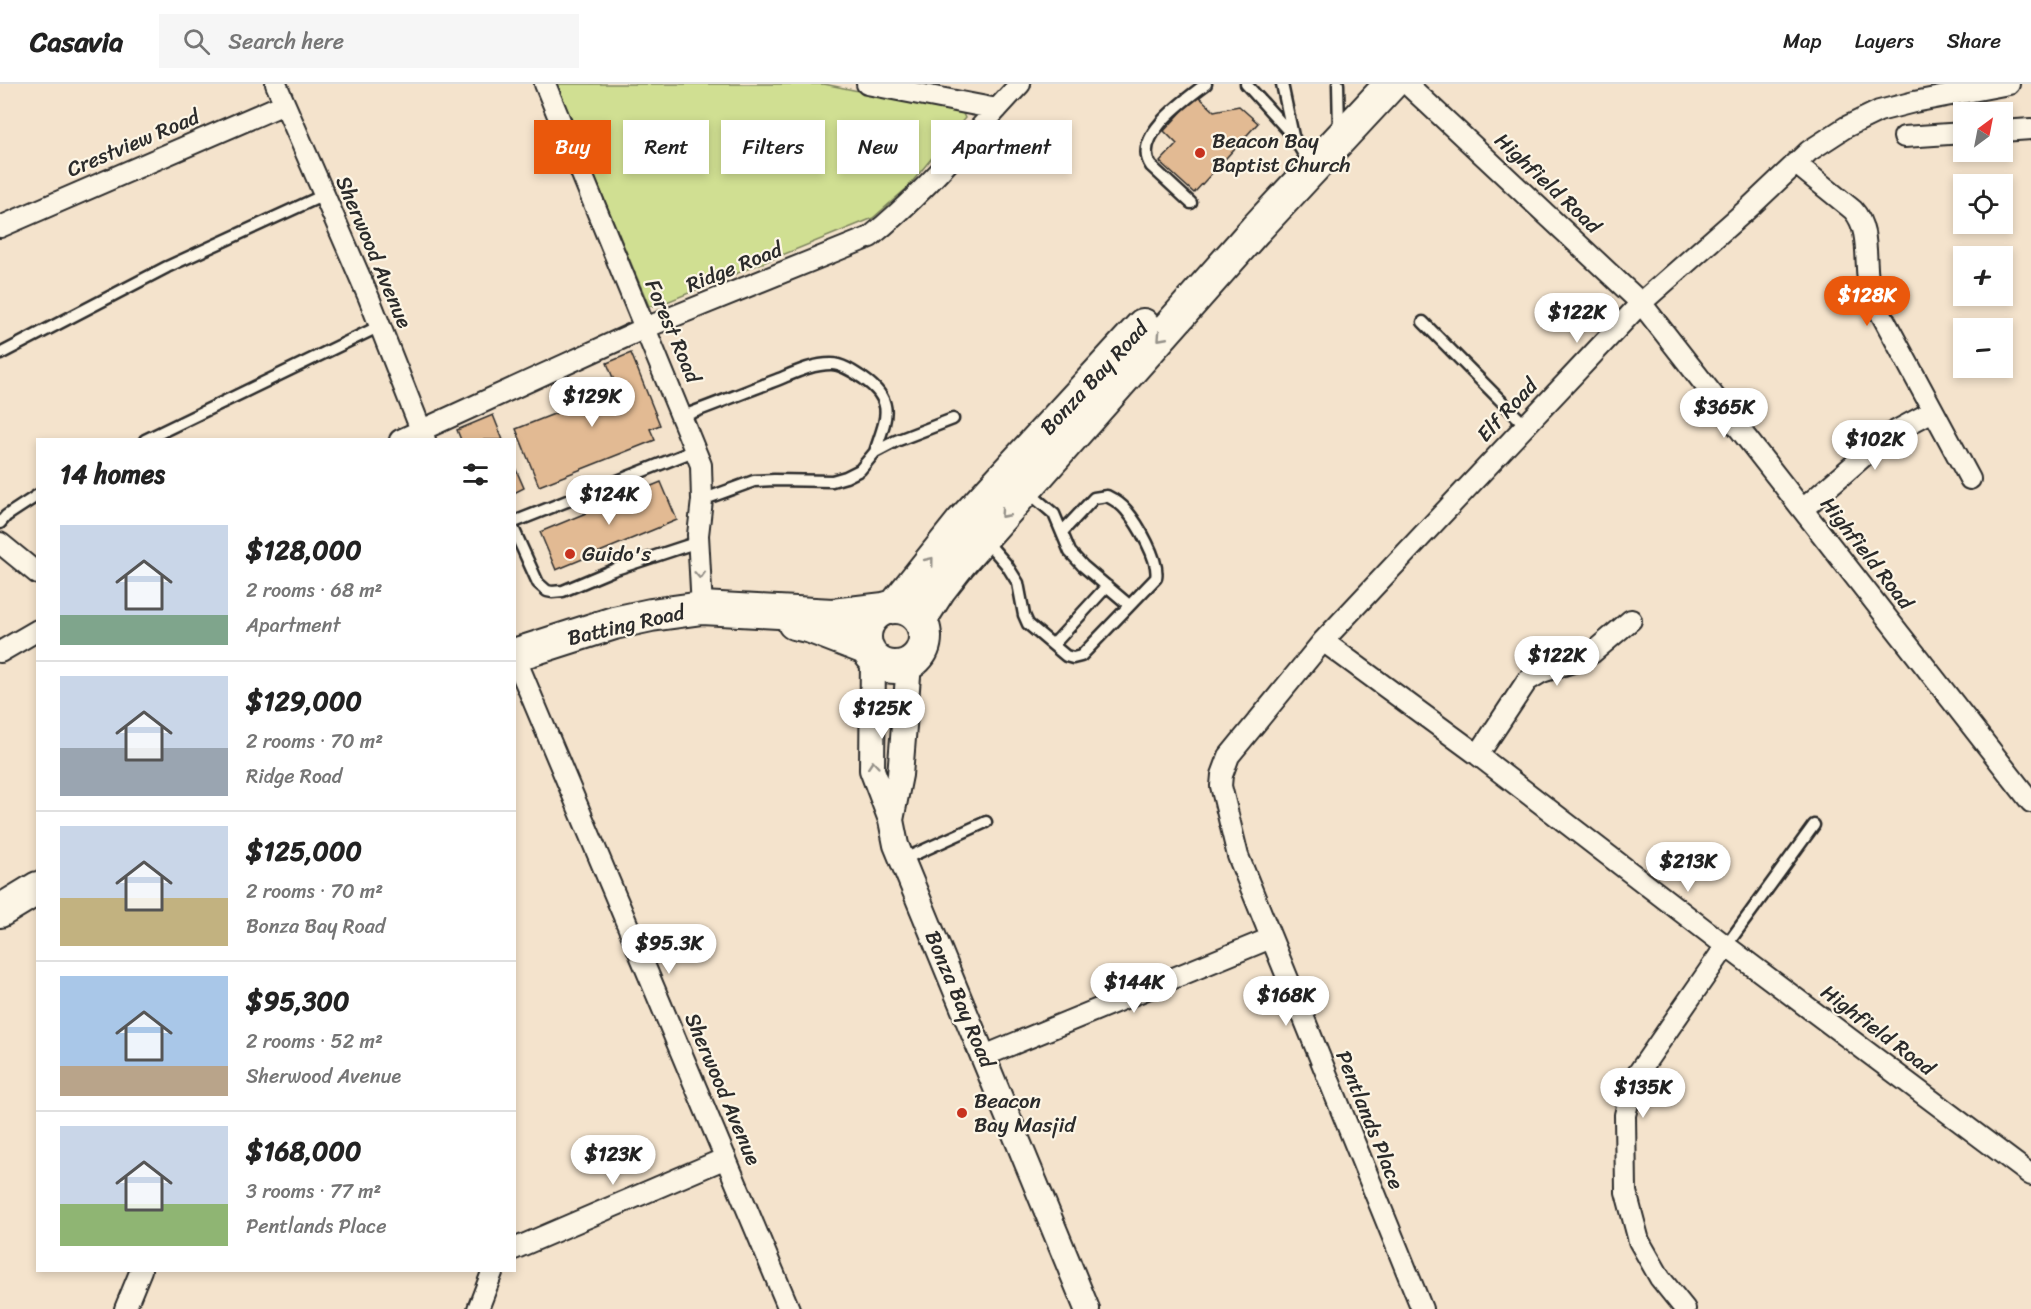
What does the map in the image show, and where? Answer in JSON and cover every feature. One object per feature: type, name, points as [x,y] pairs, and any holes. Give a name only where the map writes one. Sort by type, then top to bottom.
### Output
[{"type":"main road","name":"Bonza Bay Road","points":[[900,612],[939,590],[983,537],[1312,168],[1391,84]]},
{"type":"main road","name":"Bonza Bay Road","points":[[900,612],[962,522],[1238,223],[1312,168]]},
{"type":"main road","name":"Batting Road","points":[[516,655],[614,623],[702,608],[832,615],[900,612]]},
{"type":"main road","name":"Batting Road","points":[[741,610],[811,627],[870,653]]},
{"type":"main road","points":[[900,612],[925,629],[926,639],[923,649],[918,658],[909,664],[890,667],[880,663],[870,653],[865,640],[870,621],[900,612]]},
{"type":"main road","points":[[0,911],[36,889]]},
{"type":"street","name":"Sherwood Avenue","points":[[276,84],[380,326],[423,435]]},
{"type":"street","name":"Forest Road","points":[[545,84],[683,416],[701,465],[702,500],[698,542],[702,608]]},
{"type":"street","points":[[867,84],[997,109]]},
{"type":"street","name":"Ridge Road","points":[[423,435],[645,328],[870,237],[894,218],[954,158],[1020,84]]},
{"type":"street","name":"Highfield Road","points":[[1407,84],[1641,303],[2031,802]]},
{"type":"street","name":"Elf Road","points":[[1236,745],[1323,641],[1641,303],[1751,206],[1795,163],[1826,138],[1879,111],[2009,84]]},
{"type":"street","name":"Crestview Road","points":[[0,227],[284,104]]},
{"type":"street","points":[[2013,130],[2031,129]]},
{"type":"street","points":[[1904,138],[1953,134]]},
{"type":"street","points":[[1795,163],[1853,210],[1859,218],[1864,230],[1868,286],[1871,295],[1970,479]]},
{"type":"street","points":[[1803,509],[1888,435],[1933,411]]},
{"type":"street","points":[[0,543],[36,572]]},
{"type":"street","points":[[1478,755],[1527,681],[1542,672],[1592,653],[1631,620]]},
{"type":"street","points":[[0,652],[36,631]]},
{"type":"street","name":"Highfield Road","points":[[1323,641],[1478,755],[1726,946],[2031,1175]]},
{"type":"street","name":"Bonza Bay Road","points":[[870,653],[872,770],[891,820],[902,860],[1087,1309]]},
{"type":"street","name":"Sherwood Avenue","points":[[516,657],[789,1309]]},
{"type":"street","name":"Bonza Bay Road","points":[[891,820],[900,775],[909,664]]},
{"type":"street","name":"Pentlands Place","points":[[1236,745],[1222,775],[1221,786],[1238,856],[1422,1309]]},
{"type":"street","points":[[984,1056],[1271,938]]},
{"type":"street","points":[[1685,1309],[1660,1278],[1639,1241],[1626,1192],[1625,1115],[1634,1079],[1726,946]]},
{"type":"street","points":[[516,1249],[726,1158]]},
{"type":"street","points":[[125,1309],[140,1272]]},
{"type":"street","points":[[478,1309],[493,1272]]},
{"type":"lane","points":[[1191,203],[1150,166],[1145,153],[1154,131],[1170,114],[1206,84]]},
{"type":"lane","points":[[1246,84],[1293,136],[1312,168]]},
{"type":"lane","points":[[1282,84],[1293,136]]},
{"type":"lane","points":[[1338,84],[1339,139]]},
{"type":"lane","points":[[0,354],[167,267],[324,195]]},
{"type":"lane","points":[[1423,322],[1526,426]]},
{"type":"lane","points":[[149,438],[380,326]]},
{"type":"lane","points":[[683,416],[810,367],[833,364],[854,372],[884,397],[886,410],[875,452]]},
{"type":"lane","points":[[702,500],[754,481],[832,481],[860,470],[875,452],[896,441],[953,419]]},
{"type":"lane","points":[[516,521],[696,450]]},
{"type":"lane","points":[[1026,489],[1054,514],[1070,552],[1129,605]]},
{"type":"lane","points":[[0,523],[6,516],[36,496]]},
{"type":"lane","points":[[983,537],[1006,564],[1018,584],[1028,624],[1066,656],[1073,658],[1081,656],[1155,578],[1157,572],[1156,564],[1145,540],[1125,509],[1107,496],[1094,498],[1062,532]]},
{"type":"lane","points":[[516,534],[538,583],[552,592],[563,591],[613,570],[698,542]]},
{"type":"lane","points":[[1053,645],[1107,586]]},
{"type":"lane","points":[[902,860],[986,822]]},
{"type":"lane","points":[[1726,946],[1814,825]]},
{"type":"green space","points":[[556,84],[824,84],[962,112],[965,118],[963,120],[931,120],[931,159],[919,174],[919,120],[837,120],[837,174],[919,174],[907,188],[873,218],[657,306],[649,306],[594,174],[611,174],[611,120],[571,120]]},
{"type":"building","name":"Beacon Bay Baptist Church","points":[[1197,95],[1214,111],[1239,106],[1258,123],[1194,193],[1160,162],[1177,144],[1164,131]]},
{"type":"building","points":[[631,353],[660,425],[650,429],[655,440],[539,486],[516,429],[592,399],[587,386],[595,382],[604,405],[621,398],[607,363]]},
{"type":"building","points":[[493,415],[502,438],[460,438],[457,430]]},
{"type":"building","points":[[516,470],[524,488],[516,492]]},
{"type":"building","points":[[661,482],[677,520],[556,570],[540,532]]},
{"type":"place","name":"Beacon Bay Baptist Church","points":[[1200,153]]},
{"type":"place","name":"Guido's","points":[[570,554]]},
{"type":"place","name":"Beacon Bay Masjid","points":[[962,1113]]}]
